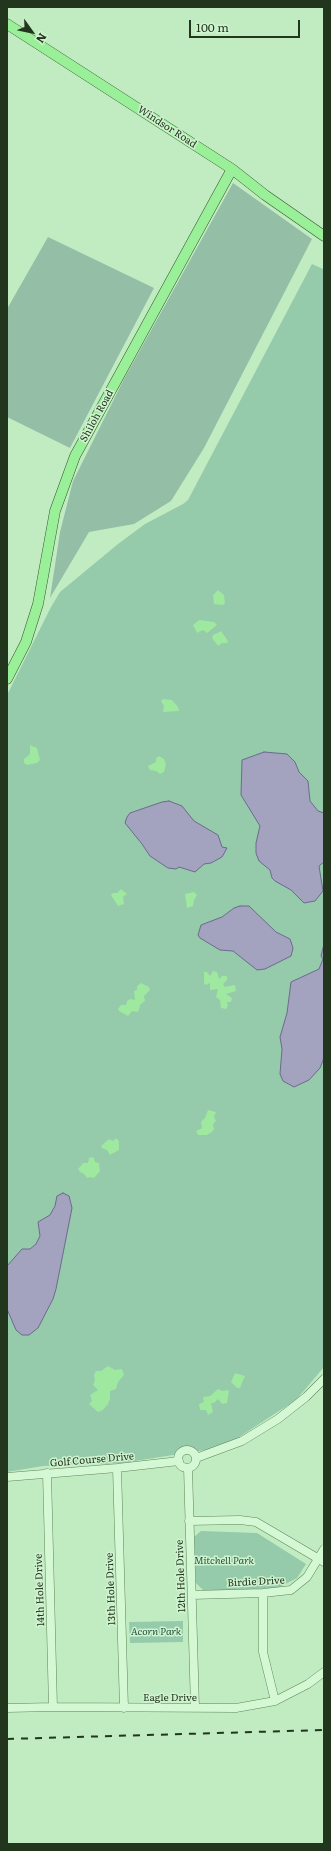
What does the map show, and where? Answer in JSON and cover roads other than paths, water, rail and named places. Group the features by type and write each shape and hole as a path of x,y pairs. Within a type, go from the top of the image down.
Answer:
{"main road":[{"name":"Windsor Road","path":"7,24 232,169 265,196 324,236"},
{"name":"Shiloh Road","path":"7,679 26,642 38,604 55,510 75,456 232,169"}],"street":[{"path":"196,1458 242,1441 278,1419 306,1397 324,1379"},
{"path":"187,1451 193,1452 196,1458 194,1465 188,1468 181,1466 179,1460 180,1455 187,1451"},
{"name":"Golf Course Drive","path":"7,1477 117,1468 179,1460"},
{"name":"13th Hole Drive","path":"117,1468 124,1708"},
{"name":"12th Hole Drive","path":"188,1468 195,1708"},
{"name":"14th Hole Drive","path":"47,1473 53,1707"},
{"path":"190,1521 240,1520 256,1522 321,1560"},
{"name":"Birdie Drive","path":"192,1594 263,1593 291,1590 307,1577 321,1560 324,1549"},
{"path":"263,1593 263,1652 275,1701"},
{"name":"Eagle Drive","path":"7,1708 236,1708 275,1701 308,1684 324,1672"}],"water":[{"path":"264,752 287,754 295,762 299,772 308,781 310,801 318,811 324,813 324,862 319,866 323,891 315,901 304,903 291,890 275,881 272,878 270,870 259,861 256,853 256,843 260,826 241,795 242,760"},
{"path":"169,801 182,806 194,821 218,835 222,847 227,848 222,857 211,863 204,864 195,872 179,867 176,869 168,868 150,856 125,823 127,817 130,813"},
{"path":"249,906 276,932 290,939 293,948 291,956 265,969 257,970 233,951 220,950 200,938 198,935 201,925 222,917 234,908"},
{"path":"324,944 324,1058 320,1068 309,1080 294,1087 283,1081 280,1074 282,1049 280,1037 287,1013 291,982 319,969 323,959 321,956"},
{"path":"63,1193 69,1196 72,1208 56,1289 53,1299 38,1328 29,1335 22,1335 16,1330 7,1309 7,1266 22,1249 30,1249 36,1244 40,1236 38,1222 50,1215 55,1206 57,1196"}],"railway":[{"path":"7,1739 324,1730"}],"park label":[{"name":"Mitchell Park","path":"224,1561"},
{"name":"Acorn Park","path":"156,1632"}]}
